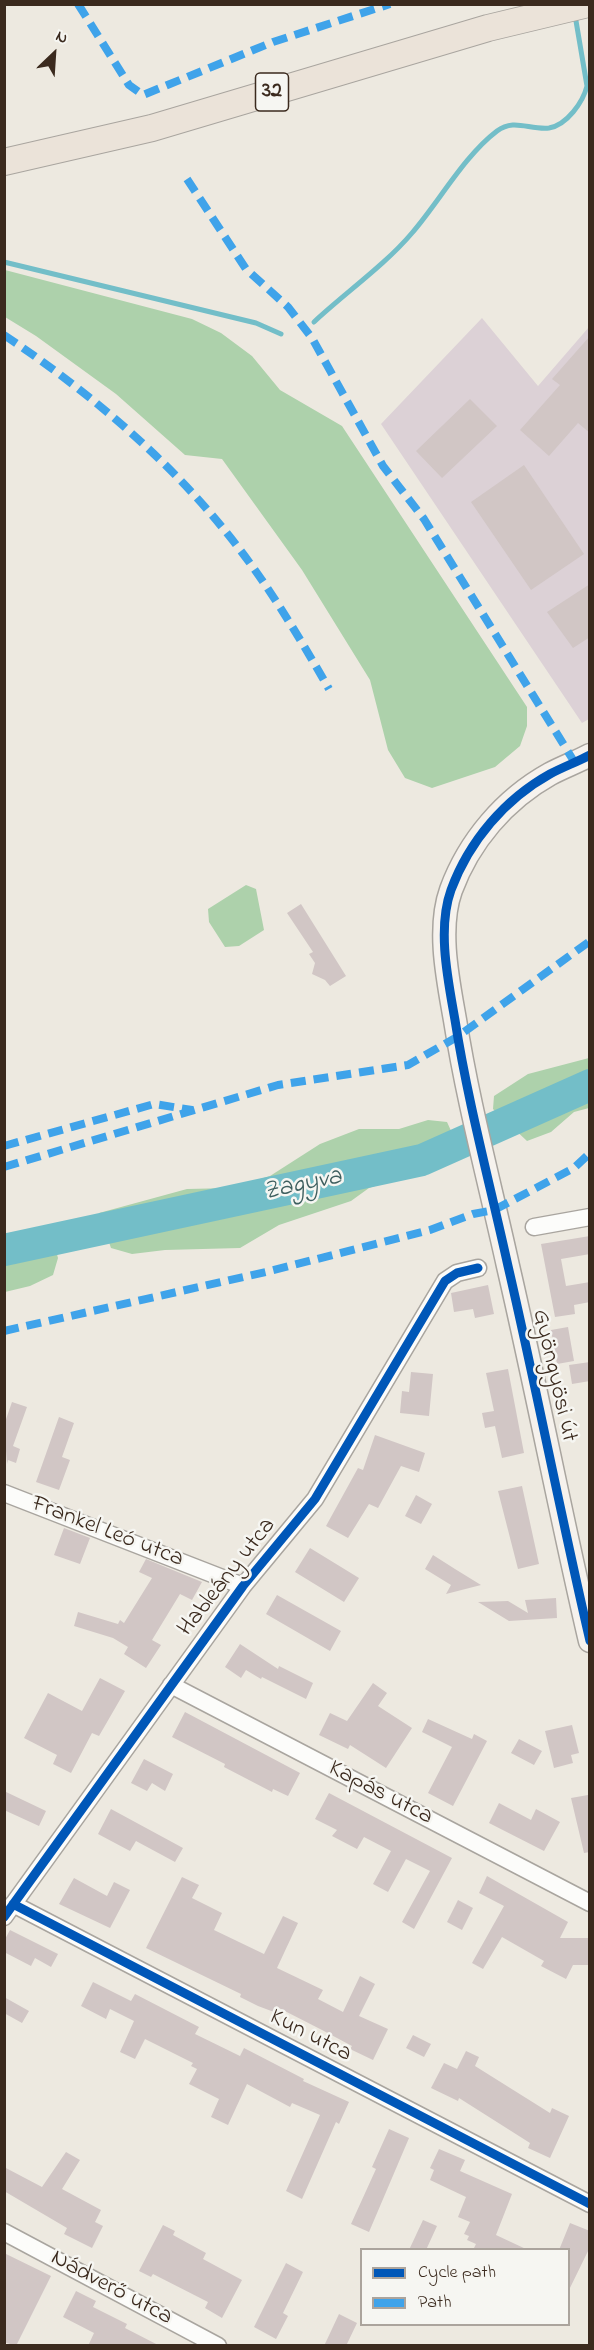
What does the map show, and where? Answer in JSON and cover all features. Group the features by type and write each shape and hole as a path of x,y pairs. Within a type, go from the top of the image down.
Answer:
{"main road":[{"name":"32","path":"4,162 152,128 538,16 588,4"}],"street":[{"name":"Gyöngyösi út","path":"590,755 550,774 524,791 499,812 480,836 451,891 446,921 446,948 464,1073 590,1641"},
{"path":"534,1227 590,1217"},
{"name":"Hableány utca","path":"9,1911 243,1586 315,1498 446,1281 457,1273 478,1268"},
{"name":"Frankel Leó utca","path":"4,1493 243,1586"},
{"name":"Kapás utca","path":"171,1685 590,1903"},
{"name":"Kun utca","path":"9,1911 590,2204"},
{"name":"Nádverő utca","path":"4,2232 218,2346"}],"shaded area":[{"path":"482,318 538,386 589,327 589,719 582,723 381,424"}],"green space":[{"path":"5,270 192,319 221,333 252,356 280,390 342,426 527,707 527,726 520,746 495,767 432,788 405,778 388,750 370,680 302,570 222,459 185,455 116,394 36,336 5,317"},
{"path":"246,885 256,889 264,930 239,946 225,947 209,922 208,909"},
{"path":"589,1058 589,1108 574,1112 551,1132 527,1141 493,1109 494,1096 528,1074"},
{"path":"428,1120 447,1122 452,1133 434,1166 369,1188 351,1201 279,1225 240,1248 165,1250 132,1254 111,1248 99,1213 187,1189 230,1188 270,1176 320,1144 359,1129 399,1129"},
{"path":"50,1229 58,1258 53,1275 30,1286 5,1292 5,1239"}],"building":[{"path":"590,336 590,433 578,423 549,456 520,430 560,385 552,379"},
{"path":"470,399 497,426 442,478 416,451"},
{"path":"524,465 584,554 531,590 471,502"},
{"path":"590,584 590,637 573,648 547,612"},
{"path":"301,904 346,976 330,986 325,980 312,974 315,963 309,954 313,952 287,913"},
{"path":"590,1236 590,1254 561,1259 566,1286 590,1282 590,1302 574,1305 575,1314 555,1317 541,1244"},
{"path":"488,1285 494,1314 475,1318 473,1309 454,1312 451,1293"},
{"path":"568,1327 574,1361 557,1364 551,1330"},
{"path":"590,1362 590,1381 572,1384 569,1365"},
{"path":"508,1369 524,1453 502,1458 495,1426 485,1428 482,1413 494,1411 486,1373"},
{"path":"411,1372 433,1374 429,1416 400,1413 402,1391 409,1392"},
{"path":"12,1402 27,1407 13,1446 20,1449 16,1463 8,1460 7,1464 4,1425"},
{"path":"59,1417 74,1423 62,1457 70,1460 59,1490 36,1482"},
{"path":"375,1435 425,1453 419,1472 401,1466 378,1508 369,1504 348,1538 326,1526 358,1468 363,1470"},
{"path":"522,1486 539,1564 518,1569 498,1491"},
{"path":"416,1495 432,1504 421,1524 405,1516"},
{"path":"64,1528 90,1538 80,1564 54,1555"},
{"path":"310,1548 359,1578 344,1602 295,1572"},
{"path":"433,1555 481,1585 446,1594 451,1585 425,1569"},
{"path":"146,1559 202,1582 192,1600 180,1594 152,1640 161,1645 146,1668 124,1654 128,1647 113,1638 74,1626 78,1612 118,1624 120,1620 124,1623 152,1578 139,1572"},
{"path":"277,1595 341,1631 330,1651 266,1614"},
{"path":"556,1598 557,1618 509,1621 478,1602 508,1601 528,1613 525,1600"},
{"path":"240,1644 278,1669 279,1666 313,1683 306,1699 246,1670 241,1678 225,1667"},
{"path":"100,1678 125,1691 99,1736 92,1733 71,1773 53,1764 57,1755 24,1738 48,1693 82,1711"},
{"path":"373,1683 387,1693 378,1706 412,1728 386,1768 350,1745 348,1749 319,1735 330,1713 347,1721"},
{"path":"185,1712 300,1773 288,1796 273,1789 272,1792 224,1767 225,1764 172,1737"},
{"path":"428,1719 472,1739 474,1734 487,1741 453,1806 428,1793 452,1747 422,1732"},
{"path":"572,1725 579,1753 571,1755 573,1763 554,1768 545,1731"},
{"path":"519,1739 542,1751 534,1765 511,1753"},
{"path":"144,1759 173,1774 165,1791 152,1783 147,1791 131,1783"},
{"path":"4,1791 46,1811 39,1826 4,1810"},
{"path":"329,1793 452,1858 414,1929 402,1922 430,1871 406,1859 388,1892 373,1884 391,1851 364,1837 357,1849 332,1836 337,1830 315,1819"},
{"path":"588,1795 590,1852 584,1853 571,1798"},
{"path":"499,1803 531,1820 536,1809 560,1822 544,1851 489,1823"},
{"path":"111,1809 183,1848 175,1862 136,1841 130,1851 98,1834"},
{"path":"487,1876 568,1922 560,1938 590,1938 590,1965 573,1965 566,1979 541,1966 544,1961 502,1937 483,1969 472,1963 504,1906 479,1893"},
{"path":"182,1877 199,1885 192,1898 222,1913 214,1930 264,1954 283,1916 298,1923 277,1968 323,1990 318,1999 343,2012 360,1976 375,1984 359,2016 388,2029 373,2060 350,2049 352,2046 277,2007 274,2012 258,2006 240,1997 241,1994 146,1948"},
{"path":"74,1878 107,1896 114,1882 130,1890 110,1928 59,1904"},
{"path":"458,1900 473,1908 462,1930 447,1922"},
{"path":"10,1930 58,1954 51,1967 35,1958 31,1966 4,1952 4,1941"},
{"path":"93,1982 131,2001 135,1994 199,2027 195,2034 240,2056 244,2048 304,2079 303,2081 349,2102 339,2124 336,2122 302,2199 286,2191 320,2115 292,2103 290,2107 247,2084 228,2125 211,2117 219,2099 189,2084 197,2069 191,2066 193,2063 145,2039 135,2059 120,2052 134,2021 110,2009 106,2019 81,2006"},
{"path":"4,1997 29,2011 22,2023 4,2013"},
{"path":"413,2035 431,2044 424,2057 406,2048"},
{"path":"466,2051 479,2057 475,2066 550,2113 552,2108 569,2116 550,2158 528,2148 530,2143 459,2098 458,2101 431,2088 444,2063 457,2069"},
{"path":"389,2129 409,2138 369,2232 351,2224 376,2169 372,2167"},
{"path":"439,2149 465,2160 460,2171 512,2194 496,2235 524,2248 474,2248 476,2244 467,2240 469,2236 464,2234 470,2222 458,2217 466,2197 430,2180 434,2170 430,2168"},
{"path":"66,2152 80,2160 62,2189 101,2210 95,2222 103,2226 92,2248 64,2234 67,2228 4,2191 4,2167 42,2187"},
{"path":"423,2220 437,2226 427,2248 410,2248"},
{"path":"570,2223 590,2231 590,2247 570,2288 570,2248 560,2248"},
{"path":"163,2225 175,2231 173,2235 206,2253 203,2259 242,2280 222,2318 205,2308 208,2302 153,2274 151,2277 139,2271"},
{"path":"4,2253 51,2276 16,2346 4,2342"},
{"path":"286,2263 303,2272 283,2313 288,2316 276,2339 254,2327"},
{"path":"76,2291 96,2301 93,2307 127,2324 125,2328 160,2346 88,2346 94,2333 63,2317"},
{"path":"339,2314 357,2323 346,2346 324,2346"}],"waterway":[{"path":"314,322 401,245 474,153 497,131 509,125 549,128 568,118 582,99 587,86 575,15"},
{"path":"4,262 256,323 281,334"},
{"name":"Zagyva","path":"4,1250 422,1160 590,1085"}],"marked path":[{"path":"78,4 129,85 143,95 273,42 390,4"},
{"path":"187,179 246,269 288,307 312,338 383,466 424,519 575,763"},
{"path":"4,335 94,401 150,451 202,504 241,551 268,589 329,689"},
{"path":"4,1167 278,1085 408,1065 457,1037 590,941"},
{"path":"4,1146 154,1104 192,1110"},
{"path":"4,1331 270,1271 430,1230 473,1214 494,1210 574,1168 590,1153"}],"cycle path":[{"path":"590,755 534,784 504,809 478,838 451,890 444,938 449,988 466,1082 590,1641"},
{"path":"4,1917 243,1586 315,1499 445,1281 457,1273 478,1268"},
{"path":"13,1904 590,2204"}]}
